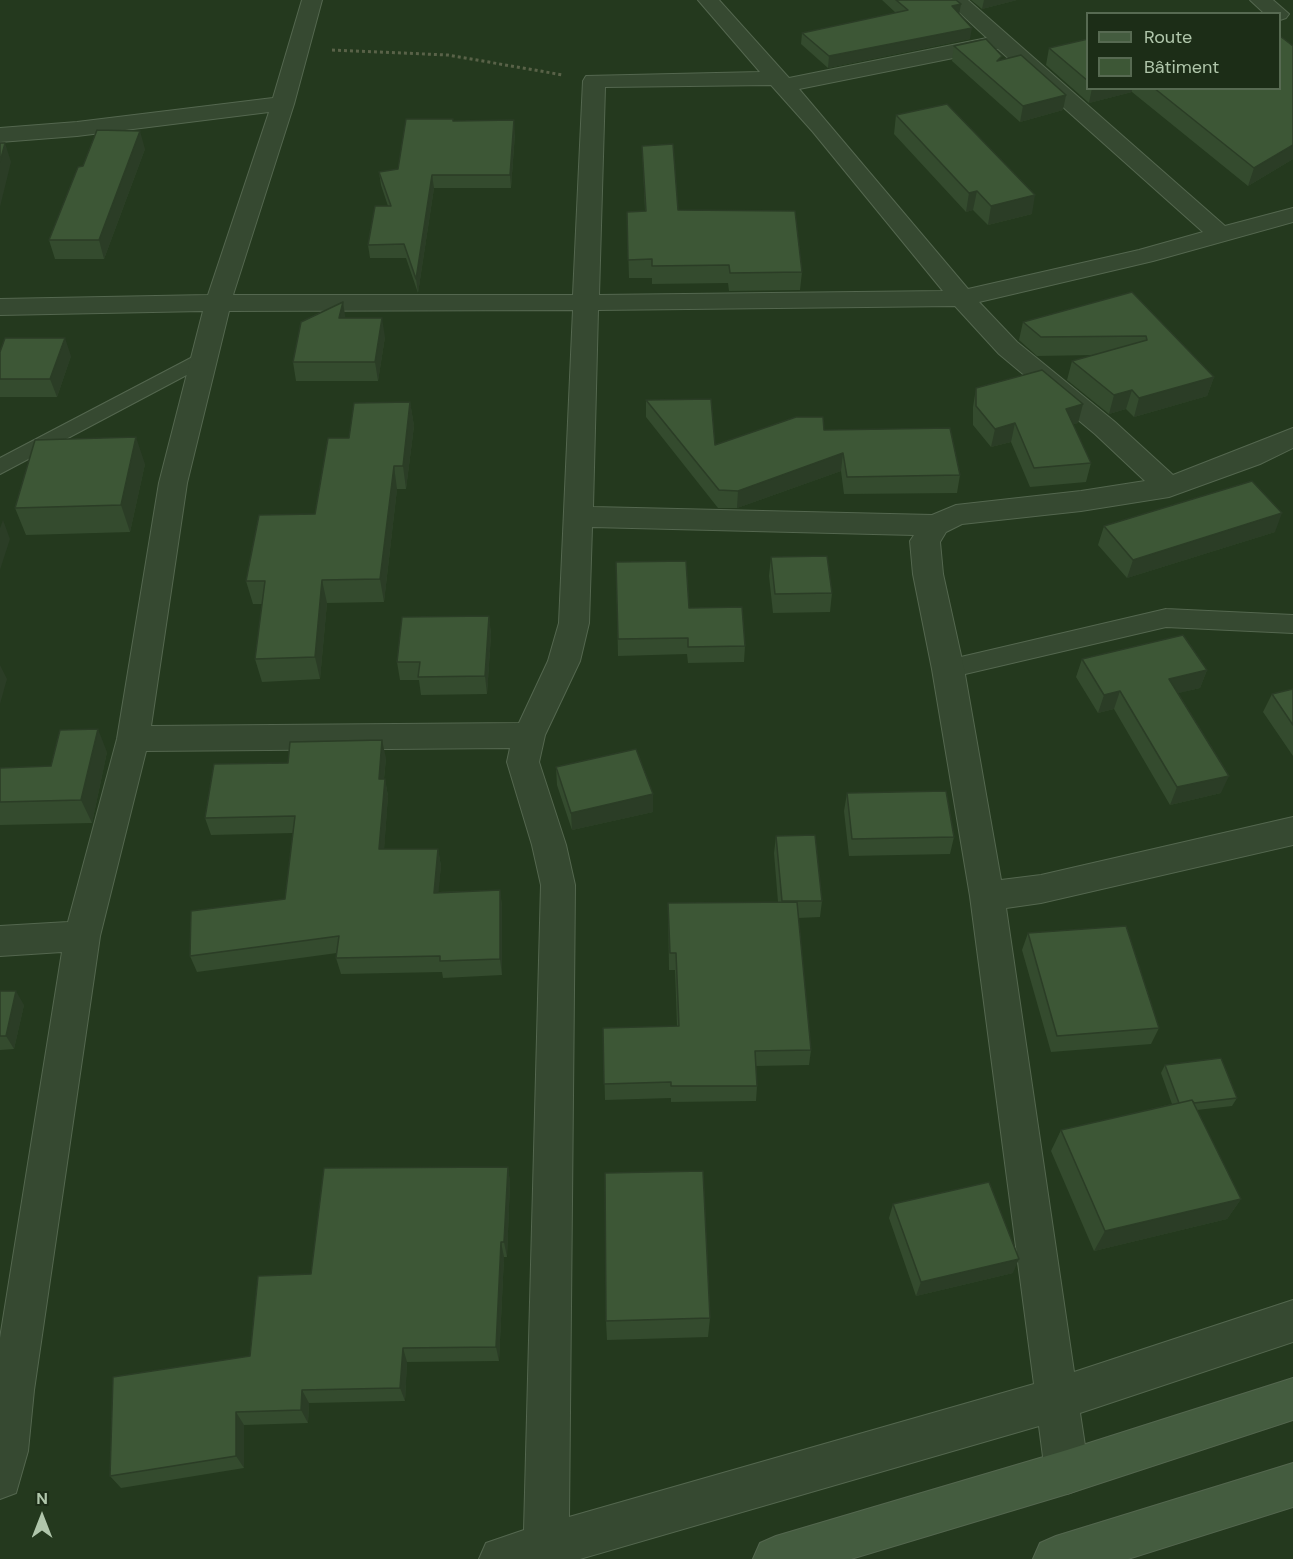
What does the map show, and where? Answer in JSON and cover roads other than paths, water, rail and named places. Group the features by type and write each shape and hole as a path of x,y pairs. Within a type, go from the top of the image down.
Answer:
{"main road":[{"path":"776,1559 1067,1472 1293,1399"},
{"path":"1056,1559 1293,1485"}],"street":[{"path":"0,1477 6,1451 6,1390 82,936 133,739 173,483 218,303 283,105 312,0"},
{"path":"708,0 821,127 962,298 1008,348 1064,393 1169,487"},
{"path":"956,0 1221,235"},
{"path":"1260,0 1276,12"},
{"path":"546,1546 558,885 549,844 523,762 530,735 564,661 574,622 594,81 780,82 1004,41"},
{"path":"0,135 77,129 283,105"},
{"path":"0,307 218,303 474,304 962,298 1144,256 1293,215"},
{"path":"1067,1472 987,896 948,669 928,574 925,540 936,525 956,515 1081,501 1169,487 1250,457 1293,437"},
{"path":"578,517 936,525"},
{"path":"133,739 530,735"},
{"path":"987,896 1041,889 1293,831"},
{"path":"0,941 82,936"},
{"path":"502,1559 1057,1399 1293,1322"}],"lane":[{"path":"0,466 206,357"},
{"path":"948,669 1166,618 1293,624"}]}
